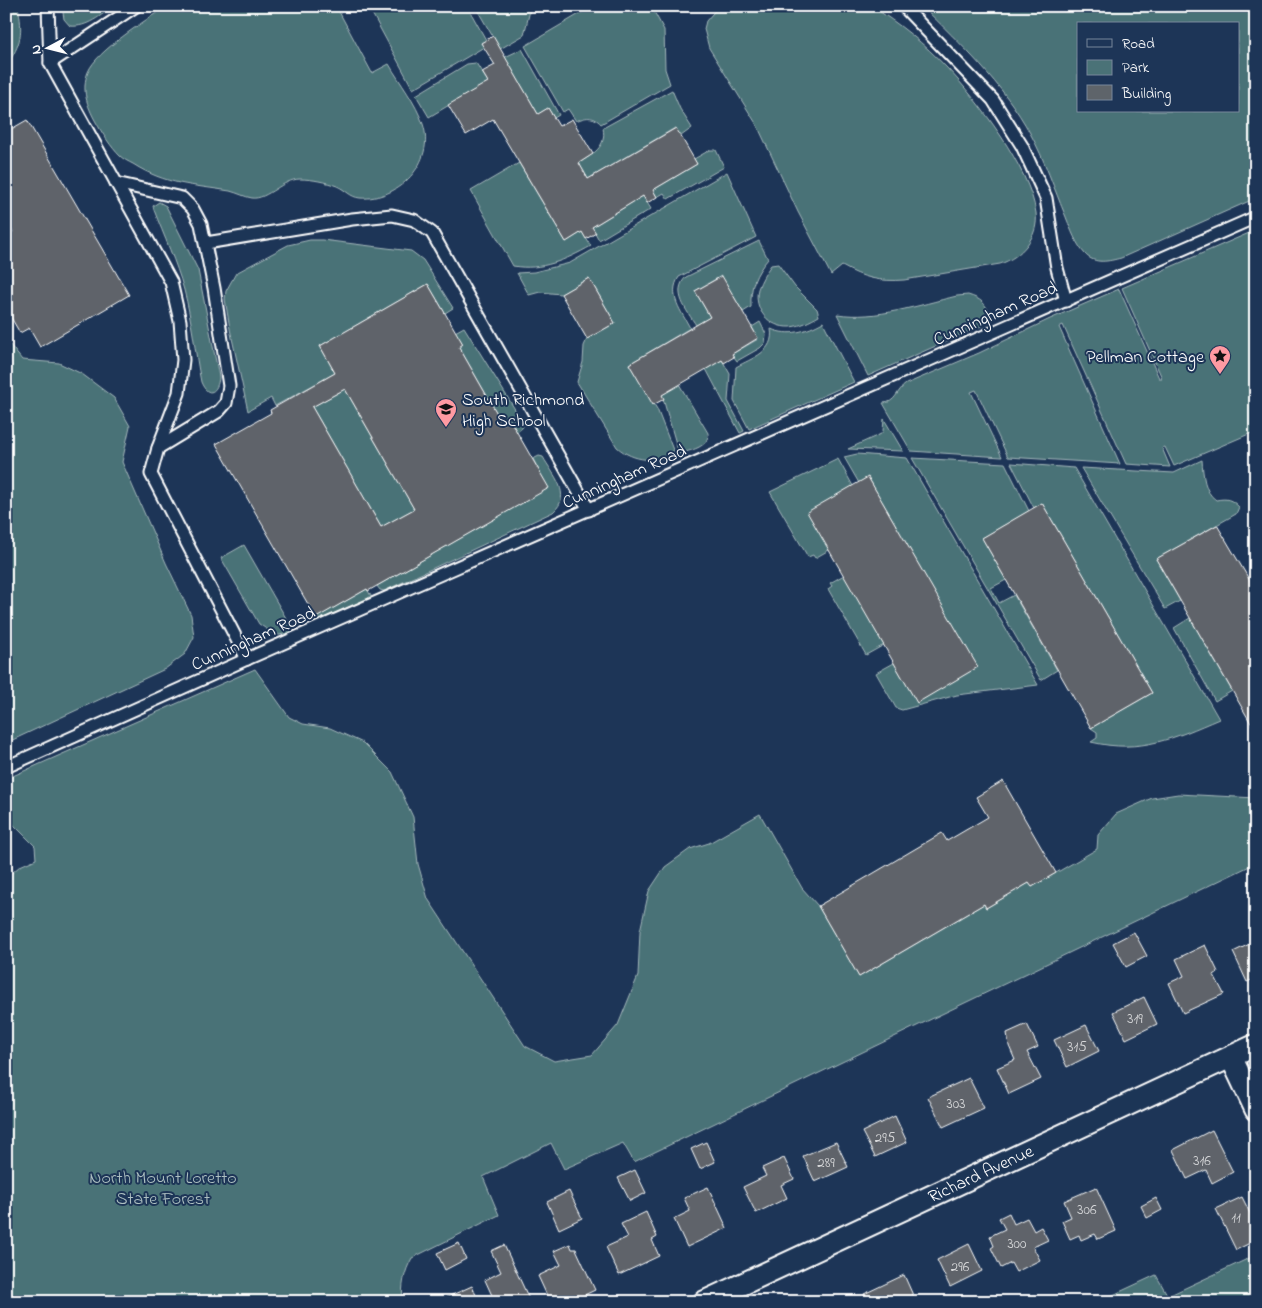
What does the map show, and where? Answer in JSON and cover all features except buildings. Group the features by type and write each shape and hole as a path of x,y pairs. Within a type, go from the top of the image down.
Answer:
{"street":[{"name":"Richard Avenue","path":"704,1302 1256,1045"},
{"path":"1231,1057 1256,1110"}],"lane":[{"path":"48,6 50,63 171,282 180,321 183,360 179,393 158,448 151,474 247,660"},
{"path":"50,63 136,6"},
{"path":"903,6 993,100 1022,146 1046,198 1057,268 1066,301"},
{"path":"116,183 182,198 193,208 201,224 206,243 229,386 226,403 219,411 158,448"},
{"path":"206,243 352,219 392,215 414,220 432,233 589,510"},
{"name":"Cunningham Road","path":"6,767 1256,217"}],"green space":[{"path":"6,6 18,6 21,31 15,51 6,66"},
{"path":"62,6 114,6 88,23 70,26 64,19"},
{"path":"166,6 336,6 372,73 389,64 416,108 423,124 426,138 424,152 419,165 400,186 388,193 374,197 360,198 333,185 314,180 300,179 287,182 258,198 252,198 230,191 168,180 145,171 124,159 110,144 93,116 86,97 86,78 93,63 111,45"},
{"path":"368,6 467,6 486,40 481,43 484,47 413,89"},
{"path":"475,6 531,6 524,35 500,49"},
{"path":"593,6 651,6 664,30 665,69 670,84 601,124 595,119 589,118 576,121 568,109 563,112 525,46"},
{"path":"719,6 871,6 901,27 939,59 973,98 1013,156 1032,195 1036,213 1035,230 1027,245 1008,261 1000,264 904,280 872,278 857,274 842,266 831,275 798,212 757,125 709,48 704,29 706,21"},
{"path":"922,6 1256,6 1256,198 1121,258 1102,261 1093,260 1085,254 1074,237 1030,133 1008,98 966,50"},
{"path":"522,49 559,115 554,118 548,108 538,114 505,57"},
{"path":"476,63 488,82 429,117 416,95 467,64"},
{"path":"672,90 680,109 692,128 681,136 675,128 588,179 579,163 594,153 601,145 604,135 603,128"},
{"path":"710,150 716,150 724,167 668,199 664,193 657,197 653,190 697,164 694,159"},
{"path":"519,163 566,242 582,232 591,246 572,256 543,266 513,266 471,191"},
{"path":"727,172 756,237 679,277 676,284 675,297 690,328 629,364 657,409 675,455 652,460 630,456 617,447 577,382 587,339 615,323 589,278 561,294 540,292 529,295 517,273 534,272 570,263"},
{"path":"643,196 651,209 599,240 592,227"},
{"path":"159,202 166,206 198,270 219,377 217,386 212,392 207,390 201,382 184,290 153,206"},
{"path":"1256,230 1256,431 1174,466 1165,447 1162,448 1170,467 1126,464 1063,325 1059,327 1120,464 1008,457 976,390 971,392 1002,457 911,451 883,403 891,401 906,384 1119,289 1159,378 1162,378 1122,288"},
{"path":"310,240 411,251 423,260 453,308 445,313 428,284 320,346 335,373 275,406 271,398 248,411 230,329 225,299 226,291 236,273 288,245"},
{"path":"759,241 768,259 754,281 751,293 751,307 743,312 721,276 695,291 710,317 696,325 685,308 680,295 682,283 686,277"},
{"path":"778,264 795,287 817,309 819,316 790,327 775,324 764,316 758,304 758,289 771,265"},
{"path":"968,295 982,302 990,316 981,326 868,376 837,314 867,315 882,313"},
{"path":"760,322 766,334 765,343 760,348 737,361 732,354 758,339 752,327"},
{"path":"823,322 854,382 749,429 734,401 736,367 766,349 771,337 771,329 791,333 811,328"},
{"path":"464,327 524,424 517,432 510,420 503,424 459,347 463,344 455,332"},
{"path":"6,340 22,360 59,363 82,374 114,398 130,426 122,462 191,615 194,637 185,654 165,669 6,743"},
{"path":"722,360 730,374 728,401 744,431 740,433 706,369"},
{"path":"679,384 708,433 702,445 679,454 662,395"},
{"path":"345,389 414,509 381,527 312,407"},
{"path":"884,419 903,451 848,449 881,434"},
{"path":"857,454 907,458 1038,685 957,695 902,710 896,708 876,673 894,663 917,702 977,667 868,477 859,483 844,457"},
{"path":"539,456 543,457 552,471 561,492 559,505 553,512 384,591 380,590 377,586 548,488 533,459"},
{"path":"912,458 1005,463 1029,511 982,538 1006,580 991,588 999,603 1014,595 1057,670 1041,680"},
{"path":"838,459 853,486 829,550 815,558 813,555 808,557 770,492"},
{"path":"1202,460 1205,482 1212,497 1216,500 1229,500 1239,507 1236,514 1156,559 1180,601 1165,609 1081,468 1174,473"},
{"path":"1011,463 1074,468 1219,719 1172,738 1142,745 1109,745 1091,742 1097,738 1097,732 1091,728 1152,693 1042,503 1034,508"},
{"path":"244,545 294,632 279,635 259,624 221,558"},
{"path":"844,575 884,645 866,655 828,589 832,586 830,583"},
{"path":"367,589 371,596 367,599 315,622 310,621"},
{"path":"1190,618 1232,691 1215,701 1174,628"},
{"name":"North Mount Loretto State Forest","path":"255,669 289,717 303,724 330,728 363,743 392,772 413,817 418,864 428,899 525,1046 554,1061 592,1055 618,1025 638,976 640,931 649,891 665,867 690,849 709,843 760,814 802,888 818,906 859,977 984,904 986,908 1029,883 1032,887 1097,849 1098,835 1116,814 1152,798 1178,794 1256,798 1256,863 634,1162 623,1143 564,1169 551,1143 483,1177 499,1215 412,1258 404,1280 403,1302 6,1302 6,878 20,866 36,859 35,846 6,814 6,779"},
{"path":"1256,1255 1256,1302 1098,1302 1156,1275 1168,1296"}],"place":[{"name":"Pellman Cottage","path":"1220,375"},
{"name":"South Richmond High School","path":"446,428"}]}
